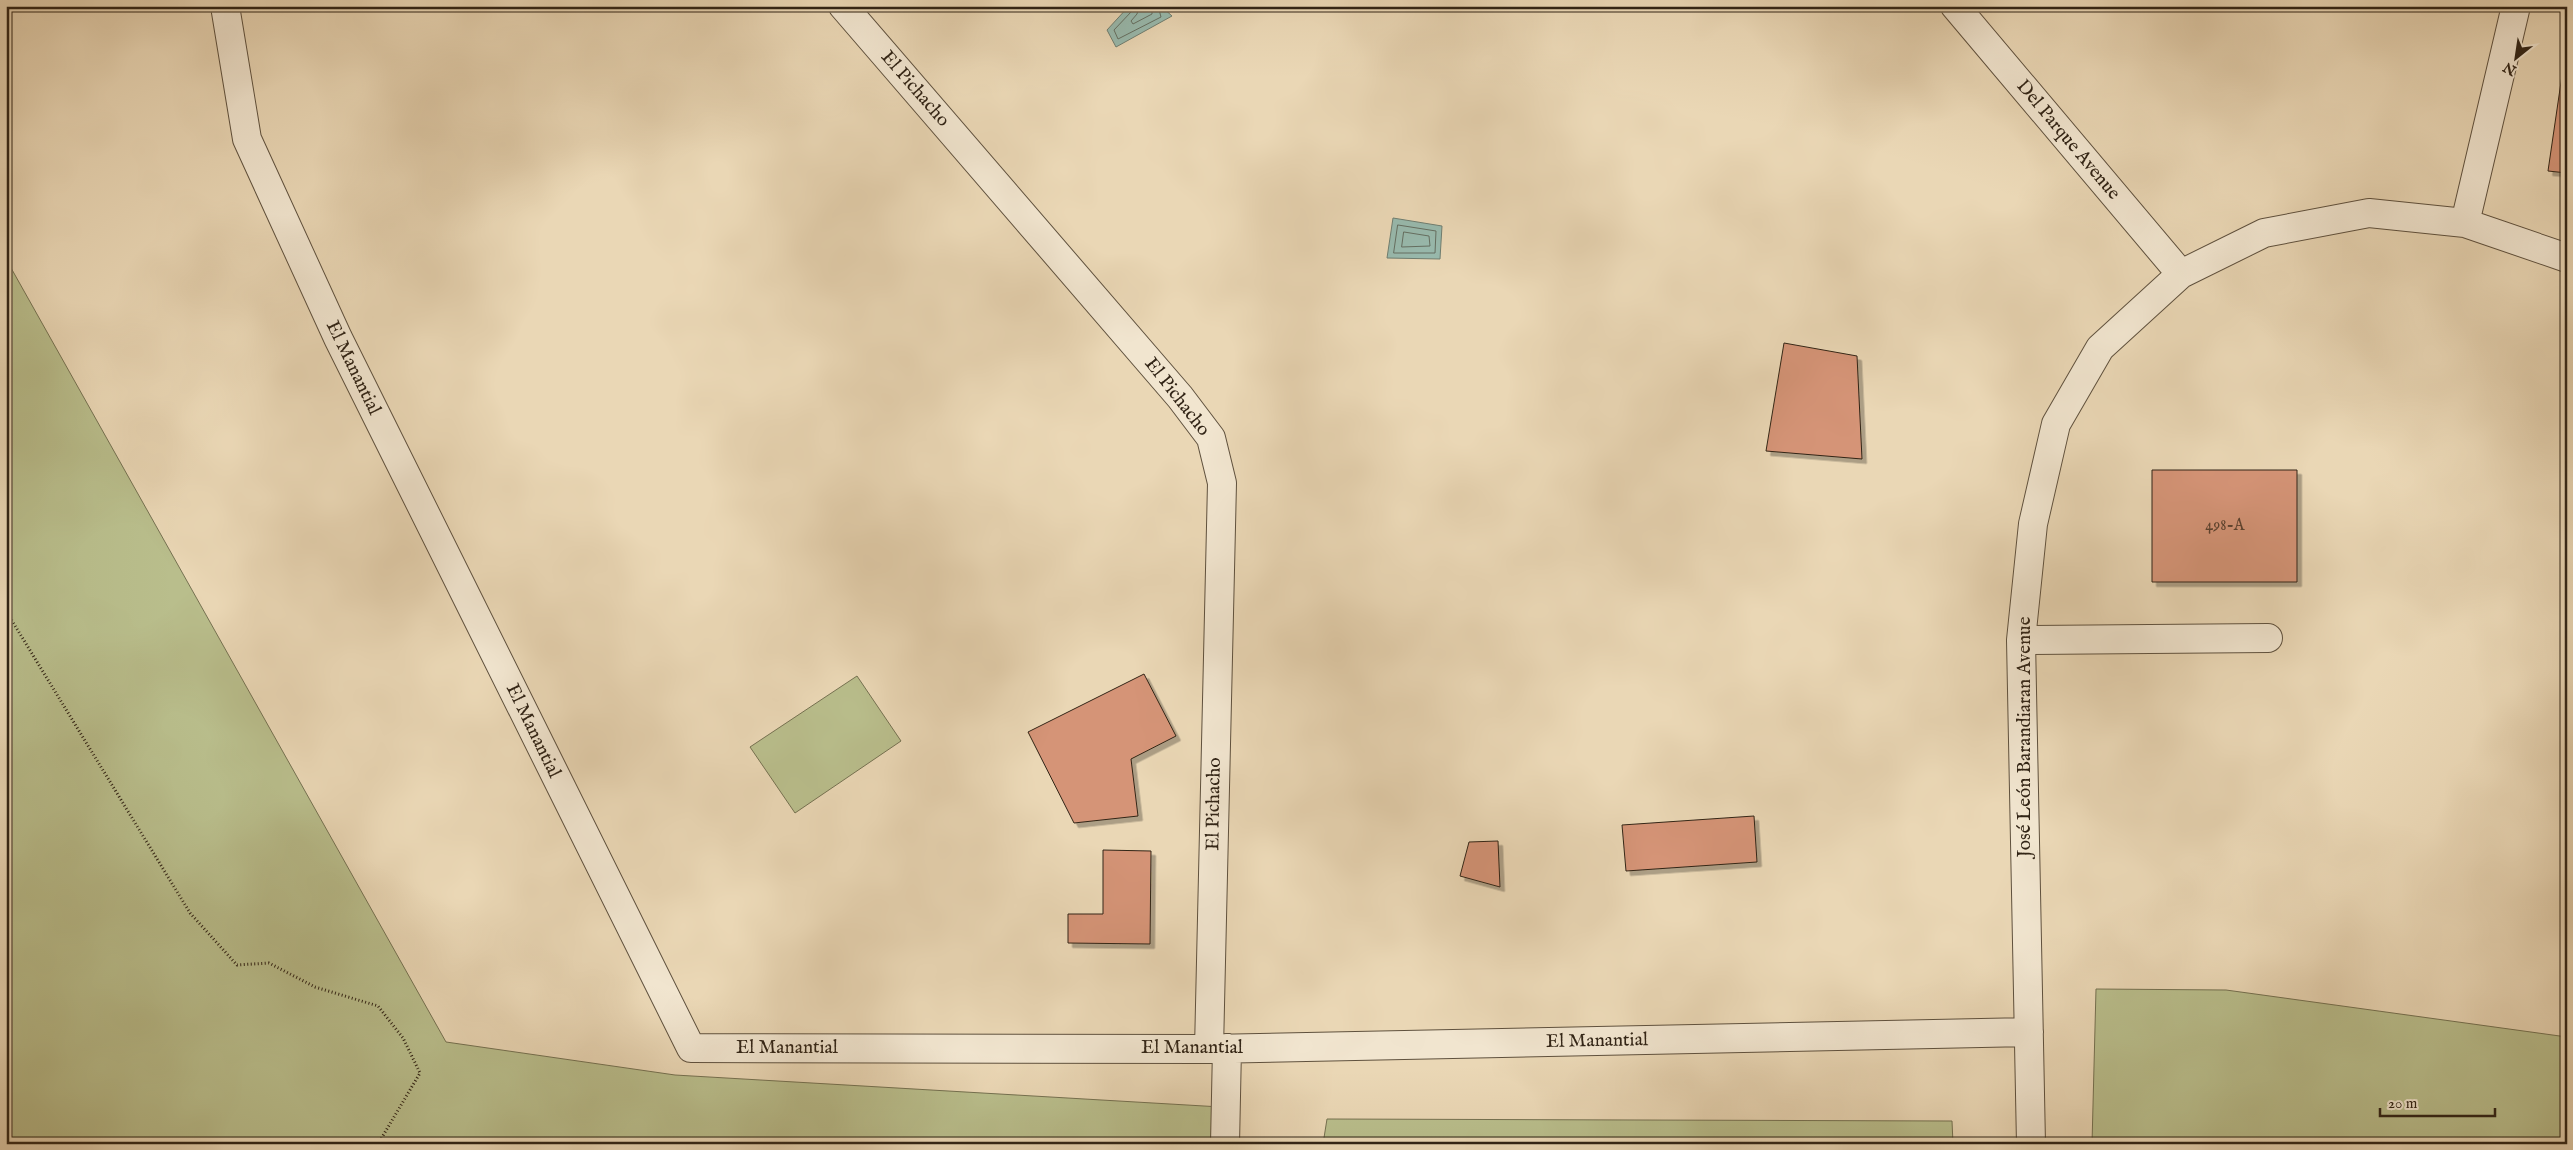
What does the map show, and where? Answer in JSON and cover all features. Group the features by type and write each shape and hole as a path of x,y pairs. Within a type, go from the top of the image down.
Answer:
{"street":[{"name":"El Manantial","path":"225,6 247,139 338,338 690,1048 1218,1048 2030,1032"},
{"name":"El Pichacho","path":"843,6 1180,397 1211,438 1222,483 1218,1048 1224,1144"},
{"name":"Del Parque Avenue","path":"1955,6 2181,274"},
{"path":"2465,223 2516,6"},
{"name":"José León Barandiaran Avenue","path":"2031,1144 2021,640 2032,524 2056,424 2100,348 2181,274 2264,233 2369,213 2465,223 2567,258"},
{"path":"2021,640 2268,638"}],"path":[{"path":"6,611 190,913 236,965 269,962 315,987 378,1006 404,1038 420,1073 378,1144"}],"green space":[{"path":"6,259 446,1042 675,1075 1221,1107 1217,1144 6,1144"},
{"path":"857,676 901,741 795,813 750,747"},
{"path":"2096,989 2226,990 2567,1037 2567,1144 2092,1144"},
{"path":"1327,1119 1952,1121 1953,1144 1323,1144"}],"water":[{"path":"1129,6 1161,6 1172,16 1116,47 1107,30"},
{"path":"1393,218 1442,226 1440,259 1387,258"}],"building":[{"path":"2567,41 2567,173 2548,171"},
{"path":"1784,343 1857,356 1862,459 1766,451"},
{"path":"2152,470 2297,470 2297,582 2152,582"},
{"path":"1144,674 1176,736 1131,759 1138,816 1074,823 1028,732"},
{"path":"1754,816 1757,862 1626,871 1622,825"},
{"path":"1498,841 1500,887 1460,876 1469,842"},
{"path":"1103,850 1151,851 1150,944 1068,943 1068,914 1103,914"}]}
